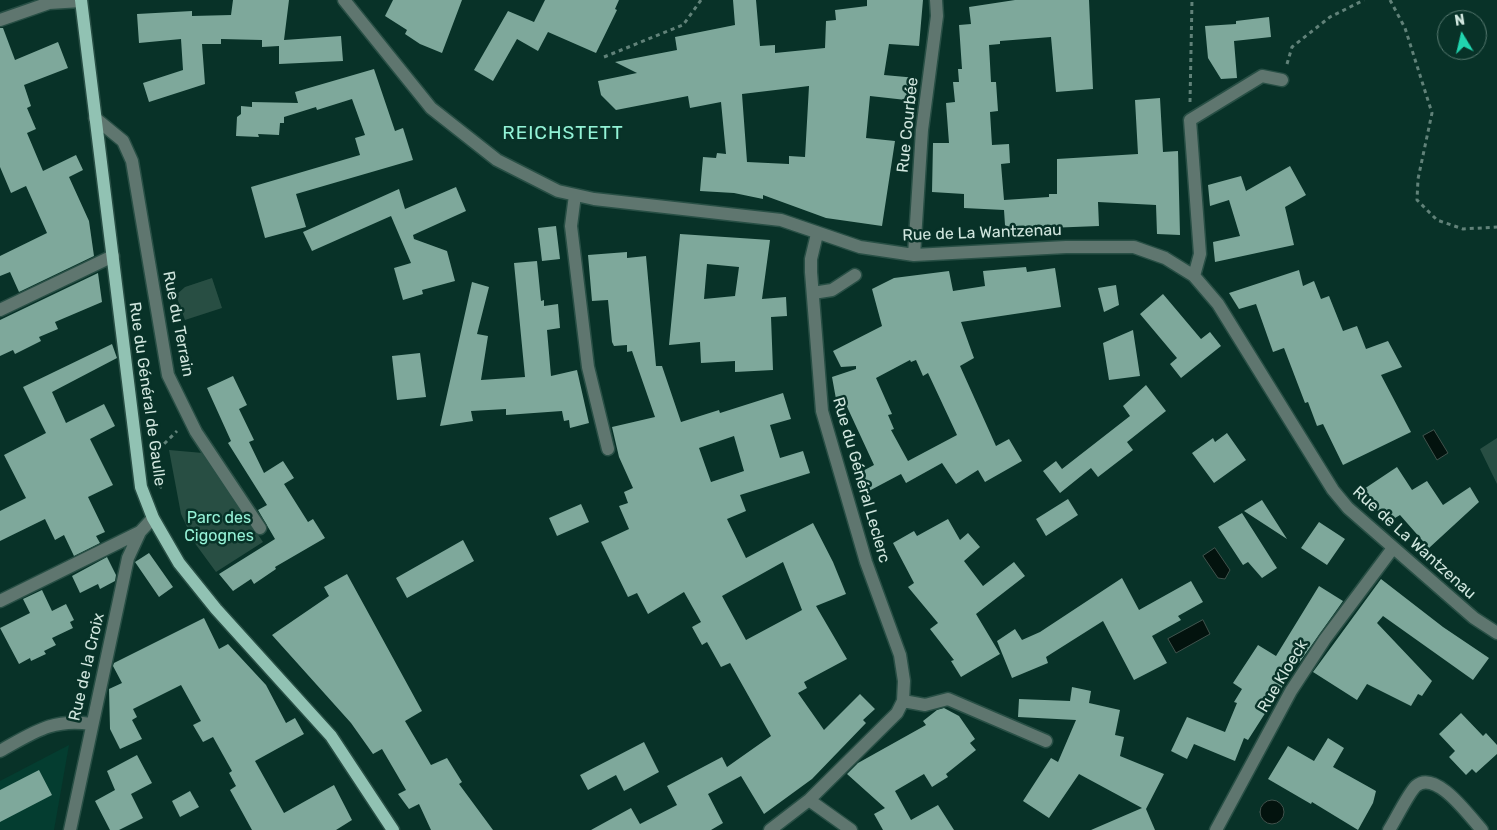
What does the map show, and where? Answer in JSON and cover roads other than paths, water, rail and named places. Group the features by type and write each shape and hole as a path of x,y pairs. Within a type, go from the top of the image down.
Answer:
{"main road":[{"name":"Rue du Général de Gaulle","path":"81,0 141,487 153,518 179,563 196,587 331,736 393,830"}],"street":[{"path":"0,20 49,3 81,0"},
{"name":"Rue de La Wantzenau","path":"344,0 431,108 497,160 558,190 594,199 781,220 860,248 914,255 1066,247 1134,247 1165,258 1194,276 1218,304 1333,490 1348,508 1474,618 1497,633"},
{"name":"Rue Courbée","path":"914,255 922,139 937,16 936,0"},
{"path":"1194,276 1200,254 1190,120 1262,76 1282,80"},
{"name":"Rue du Terrain","path":"95,118 123,141 132,161 168,375 196,432 260,528"},
{"path":"575,194 572,226 588,366 608,449"},
{"name":"Rue du Général Leclerc","path":"817,234 811,259 822,411 866,562 900,655 904,681 903,700"},
{"path":"0,310 113,256"},
{"path":"812,293 832,290 855,275"},
{"name":"Rue de la Croix","path":"70,830 91,724 128,558 140,532 153,518"},
{"path":"0,601 140,532"},
{"name":"Rue Kloeck","path":"1216,830 1291,691 1325,639 1393,548"},
{"path":"770,830 809,800 897,713 903,700 925,705 948,699 1046,741"},
{"path":"0,751 41,729 70,721 91,724"},
{"path":"1389,830 1415,786 1426,781 1440,785 1482,830"},
{"path":"809,800 851,830"}],"district":[{"name":"REICHSTETT","path":"563,134"}],"park label":[{"name":"Parc des Cigognes","path":"219,527"}]}
